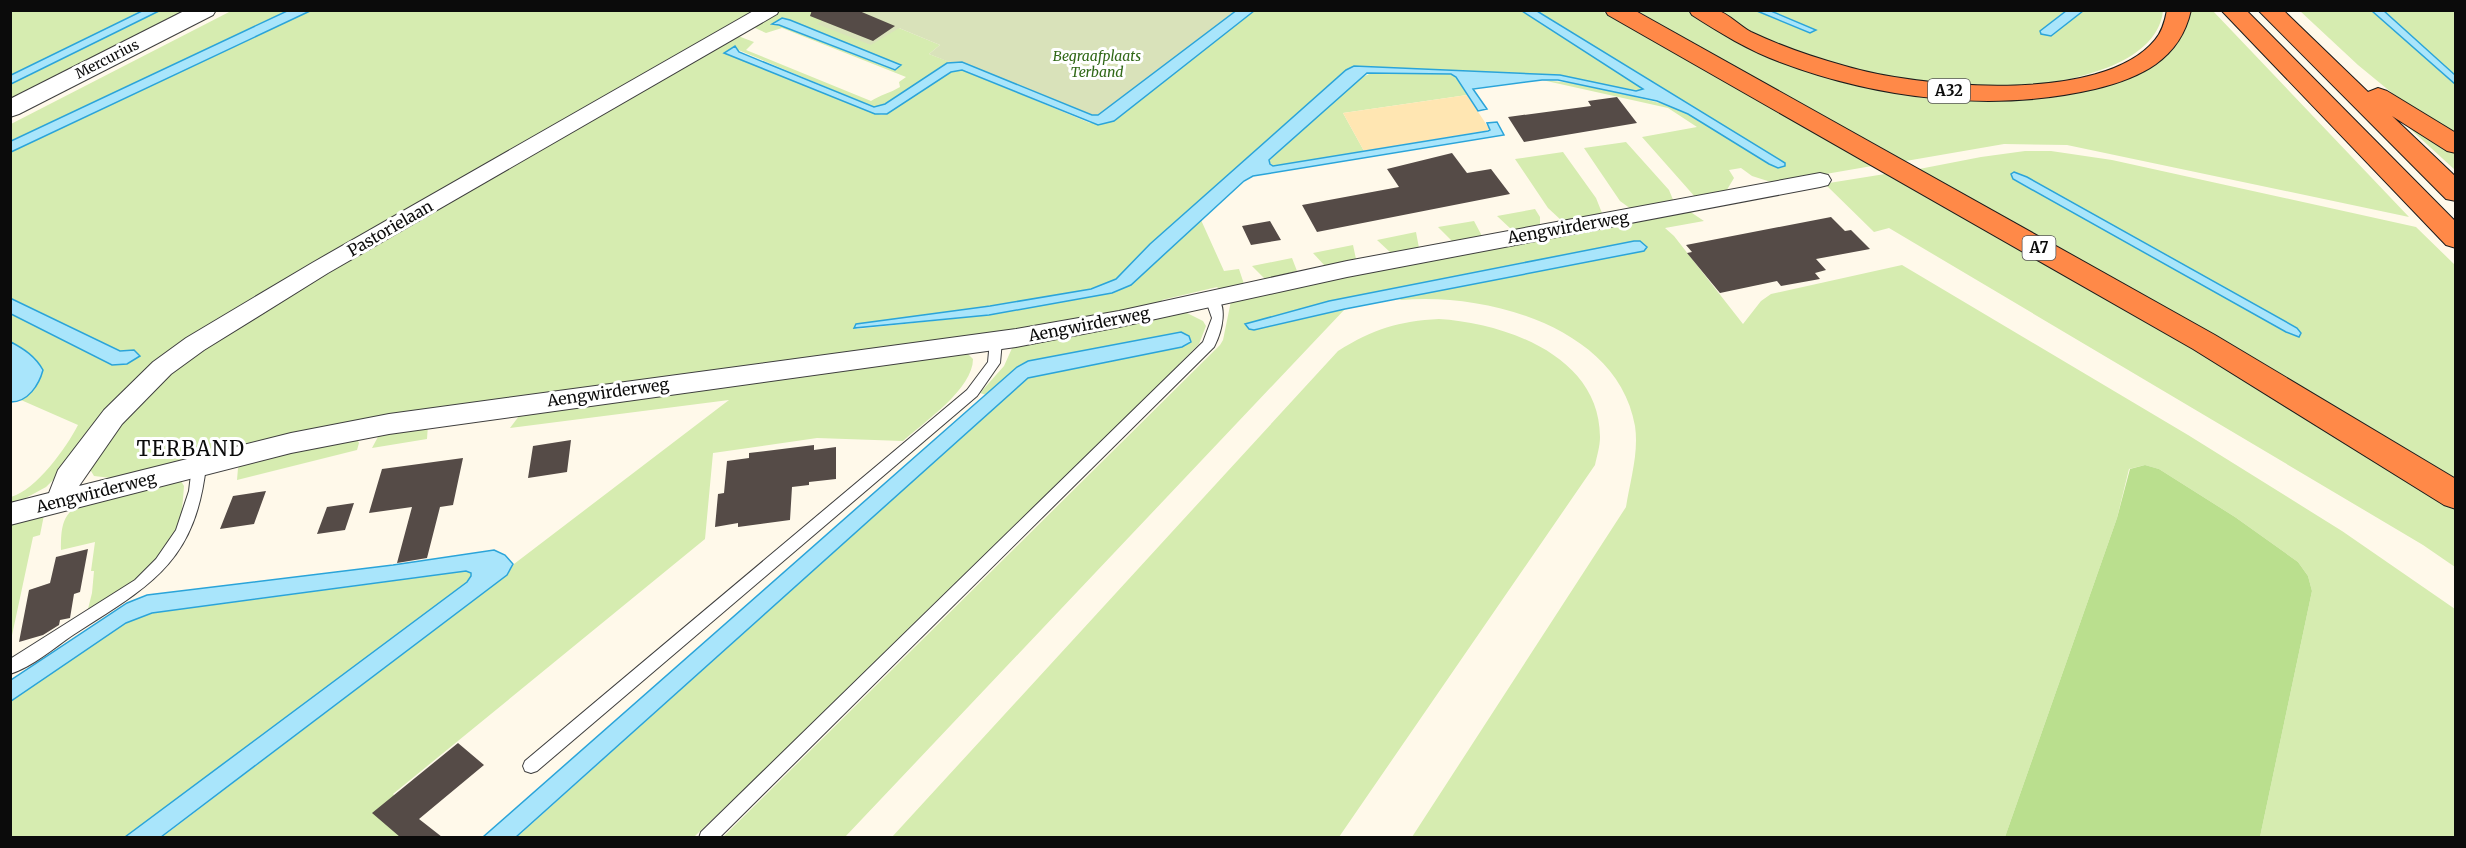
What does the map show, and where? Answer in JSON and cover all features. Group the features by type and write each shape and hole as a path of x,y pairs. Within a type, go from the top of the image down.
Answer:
{"highway":[{"name":"A7","path":"1616,10 2204,342 2456,496"},
{"name":"A32","path":"1700,10 1727,28 1759,44 1838,72 1921,88 1994,94 2068,88 2127,72 2151,58 2167,43 2177,23 2179,10"},
{"path":"2232,10 2456,239"},
{"path":"2269,10 2456,193"},
{"path":"2307,48 2416,122 2456,145"}],"street":[{"name":"Mercurius","path":"10,109 205,10"},
{"name":"Pastorielaan","path":"60,502 68,477 113,417 162,368 195,344 330,262 770,10"},
{"name":"Aengwirderweg","path":"10,514 340,433 460,412 1067,330 1450,249 1820,180"}],"lane":[{"path":"706,837 1209,344 1218,318 1211,298"},
{"path":"531,766 972,393 994,363 996,341"},
{"path":"10,669 140,584 161,563 183,532 196,491 199,466"}],"green space":[{"name":"Begraafplaats Terband","path":"840,10 1250,11 1101,122 929,54 940,45 899,28 871,45 817,24"},
{"path":"1254,10 1522,11 1643,89 1636,91 1560,75 1354,66 1346,70 1150,244 1116,279 1091,289 990,306 856,324 854,328 989,315 1131,285 1201,220 1224,271 1239,269 1244,284 1220,290 1217,287 1080,320 111,478 94,476 88,466 114,424 214,336 738,36 754,42 746,50 871,101 900,87 899,82 906,77 782,28 766,33 755,28 754,24 777,11 840,11 818,24 899,28 940,45 929,54 950,62 885,104 874,107 736,49 725,53 881,115 887,114 951,72 962,70 1090,123 1114,121","holes":["790,20 901,65 894,70 779,25"]},
{"path":"11,11 144,11 11,75"},
{"path":"159,11 195,11 11,104 11,84"},
{"path":"231,11 287,11 11,141 11,124"},
{"path":"310,11 763,11 201,334 46,487 11,506 11,497 21,493 50,467 78,425 21,400 41,377 31,355 11,342 11,314 112,365 134,350 120,351 11,298 10,152"},
{"path":"1537,11 1602,11 1872,166 1774,183 1752,176 1741,168 1729,170 1734,178 1725,193 1696,198 1642,137 1697,127 1668,108 1542,80 1582,84 1676,107 1785,163"},
{"path":"1630,11 1690,11 1736,39 1946,96 2137,75 2156,64 2172,50 2183,33 2187,11 2213,11 2409,217 2067,145 2004,144 1900,162"},
{"path":"1714,11 1757,11 1810,33 1791,19 1771,11 2066,11 2040,31 2051,36 2083,11 2163,11 2157,30 2144,46 2128,58 2109,67 2070,79 2028,85 1985,87 1896,78 1853,69 1766,39"},
{"path":"2300,11 2372,11 2455,84 2455,136 2403,102 2358,65"},
{"path":"2384,11 2455,11 2455,75"},
{"path":"1374,72 1450,74 1456,76 1467,95 1343,113 1364,151 1273,166 1269,161 1358,79"},
{"path":"2406,125 2455,151 2455,170"},
{"path":"1626,142 1669,190 1674,202 1631,209 1620,201 1584,148"},
{"path":"2025,151 2051,151 2112,160 2416,227 2455,265 2455,484 1914,170","holes":["2020,174 2297,328 2301,333"]},
{"path":"1563,152 1596,198 1602,213 1562,221 1548,208 1515,159"},
{"path":"1885,174 2194,347 2455,507 2455,567 2423,545 1889,228 1874,232 1826,185"},
{"path":"1535,209 1540,217 1540,225 1512,230 1497,216"},
{"path":"1689,211 1704,221 1665,228 1674,236 1743,324 1761,301 1771,294 1902,265 2188,435 2342,531 2455,609 2455,837 2260,837 2312,591 2308,576 2298,562 2235,517 2159,469 2145,465 2129,469 2117,518 2005,837 1412,837 1626,507 1635,457 1636,436 1624,392 1603,363 1576,341 1544,323 1508,310 1471,302 1435,299 1401,300 1398,298 1644,251 1634,241 1329,301 1254,330 1345,309 845,837 722,838 1220,345 1231,301 1341,277"},
{"path":"1474,221 1482,236 1452,241 1438,227"},
{"path":"1416,232 1419,248 1391,253 1377,240"},
{"path":"1353,245 1356,259 1325,266 1313,253"},
{"path":"1292,258 1297,271 1265,279 1252,266"},
{"path":"1183,311 1203,321 1206,326 1199,344 1010,535 694,837 516,838 1028,378 1182,347 1191,342 1181,332 1028,361 1017,367 986,395 980,393 1004,366 1013,346"},
{"path":"1439,319 1492,328 1519,337 1544,349 1566,365 1584,385 1596,409 1599,447 1595,465 1339,837 892,837 1338,351 1363,337 1399,324"},
{"path":"967,353 973,359 965,382 946,404 903,441 817,438 713,453 705,539 393,794 435,837 161,838 507,575 514,564 729,400 510,428 522,412"},
{"path":"428,425 427,439 372,448 380,433"},
{"path":"356,437 359,443 357,450 237,480 238,468 244,463"},
{"path":"2145,465 2159,469 2235,517 2298,562 2308,576 2312,591 2260,837 2005,837 2117,518 2130,469"},
{"path":"181,481 184,486 178,528 162,555 139,577 87,613 92,593 94,571 91,571 95,542 61,550 62,531 68,514 78,506"},
{"path":"44,515 40,535 33,537 11,640 11,523"},
{"path":"467,571 471,573 471,576 467,582 125,837 11,838 11,701 126,623 152,613"}],"sand":[{"path":"1467,95 1490,130 1364,151 1343,113"}],"water":[{"path":"144,10 159,11 11,84 11,75"},
{"path":"1237,10 1254,11 1114,121 1098,125 962,70 951,72 887,114 875,114 724,53 735,46 739,52 874,107 885,104 947,63 962,62 1092,115 1098,115"},
{"path":"287,11 310,11 11,152 11,141"},
{"path":"1522,11 1537,11 1785,163 1785,166 1778,168 1769,164 1688,114 1657,101 1558,80 1542,80 1473,89 1487,109 1478,111 1456,77 1451,74 1367,73 1269,160 1270,164 1273,166 1488,131 1490,130 1487,123 1497,122 1504,135 1253,176 1244,181 1131,285 1112,293 989,315 854,328 856,324 990,306 1091,289 1116,279 1150,244 1346,70 1354,66 1560,75 1636,91 1643,89"},
{"path":"1757,11 1771,11 1816,30 1810,33"},
{"path":"2066,11 2083,11 2051,36 2041,34 2040,31"},
{"path":"2372,11 2384,11 2455,75 2455,84"},
{"path":"782,18 901,65 895,70 772,24"},
{"path":"2014,172 2027,177 2297,328 2301,333 2299,337 2286,332 2013,179 2011,174"},
{"path":"1640,241 1647,247 1644,251 1345,309 1254,330 1249,329 1245,324 1329,301"},
{"path":"10,298 120,351 134,350 140,356 127,364 112,365 11,314"},
{"path":"1181,332 1189,336 1191,342 1182,347 1028,378 516,837 483,837 1017,367 1028,361"},
{"path":"11,342 29,353 43,370 39,381 28,396 11,402"},
{"path":"494,550 505,555 513,564 507,575 161,837 125,837 467,582 471,573 466,571 152,613 126,623 11,701 11,680 127,603 147,595 393,565"}],"building":[{"path":"812,10 857,10 895,26 873,41 810,16"},
{"path":"1617,97 1637,123 1524,142 1508,117 1591,106 1588,101"},
{"path":"1452,153 1467,173 1491,169 1510,194 1317,232 1302,205 1399,187 1387,169"},
{"path":"1831,217 1845,231 1851,230 1870,249 1816,259 1826,270 1815,273 1820,279 1781,286 1777,281 1720,293 1687,253 1692,252 1686,245"},
{"path":"1270,221 1281,240 1251,245 1242,226"},
{"path":"571,440 567,472 528,478 533,446"},
{"path":"814,445 814,450 836,447 836,479 809,482 809,485 792,487 790,520 738,527 738,523 715,527 718,494 724,493 727,461 749,458 749,453"},
{"path":"463,458 453,505 440,507 427,558 397,563 412,507 369,513 382,469"},
{"path":"266,491 254,524 220,529 233,496"},
{"path":"354,503 345,530 317,534 327,507"},
{"path":"88,549 80,592 74,594 70,618 60,620 59,625 43,635 19,642 29,590 50,583 56,557"},
{"path":"458,743 484,765 419,819 442,837 400,837 372,813"}],"district":[{"name":"TERBAND","path":"191,449"}]}
